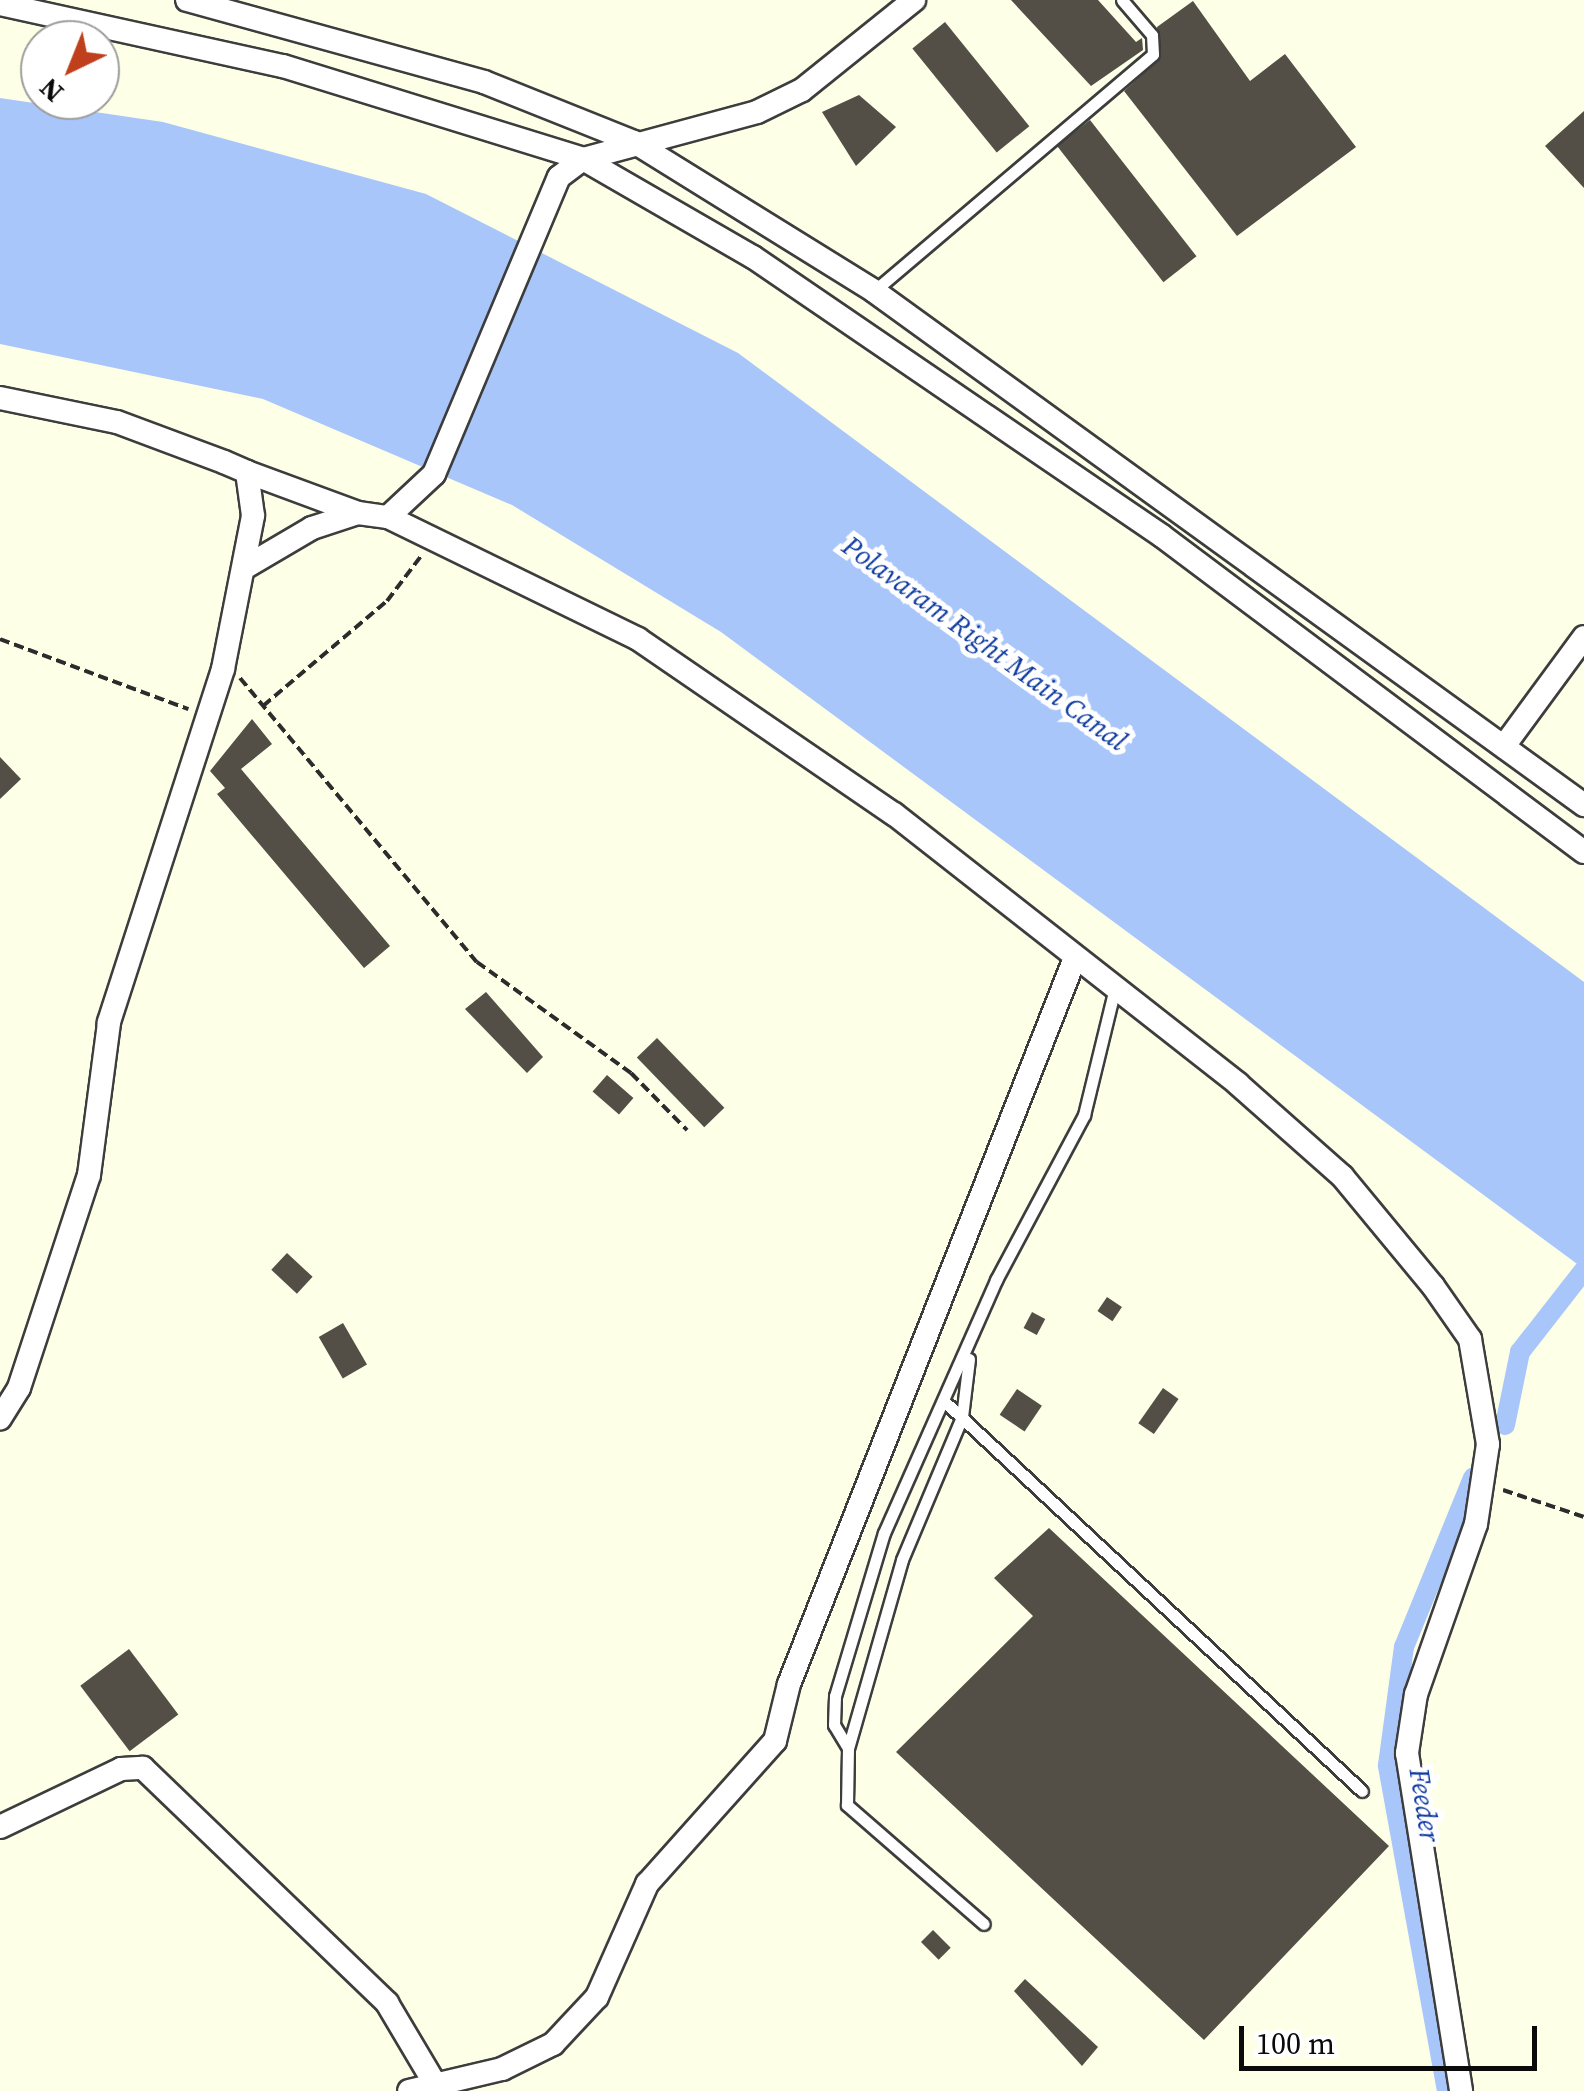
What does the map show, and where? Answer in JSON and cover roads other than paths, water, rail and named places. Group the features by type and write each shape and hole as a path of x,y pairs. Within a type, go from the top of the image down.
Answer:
{"street":[{"path":"187,0 484,82 634,142 874,291 1584,805"},
{"path":"388,517 434,474 545,202 583,159 634,142 757,112 802,90 914,0"},
{"path":"0,4 283,66 583,159 753,257 1146,525 1584,852"},
{"path":"0,398 117,422 358,513 388,517 638,639 773,726 1115,988 1342,1176 1433,1286 1470,1339 1488,1444 1485,1483 1416,1694 1407,1753 1461,2091"},
{"path":"0,1418 19,1388 88,1176 109,1024 203,714 223,669 253,516 247,472"},
{"path":"244,568 358,513"},
{"path":"1504,746 1584,636"},
{"path":"408,2091 502,2069 553,2044 596,1998 646,1884 776,1741 789,1684 1075,958"},
{"path":"0,1827 121,1769 142,1768 199,1832 300,1911 374,1990 434,2082"}],"lane":[{"path":"874,291 1153,54 1152,35 1122,0"},
{"path":"848,1748 834,1725 836,1696 884,1532 970,1350 996,1280 1084,1115 1115,988"},
{"path":"970,1350 962,1417 902,1560 848,1748 847,1805 984,1924"},
{"path":"945,1402 1362,1791"}],"water":[{"name":"Polavaram Right Main Canal","path":"0,98 20,101 20,120 120,120 120,116 163,122 426,194 738,353 1584,982 1584,1269 721,632 512,505 263,399 0,344"}],"waterway":[{"name":"Feeder","path":"1505,1425 1520,1352 1584,1270"},
{"name":"Feeder","path":"1447,2091 1388,1765 1404,1647 1473,1478"}]}
